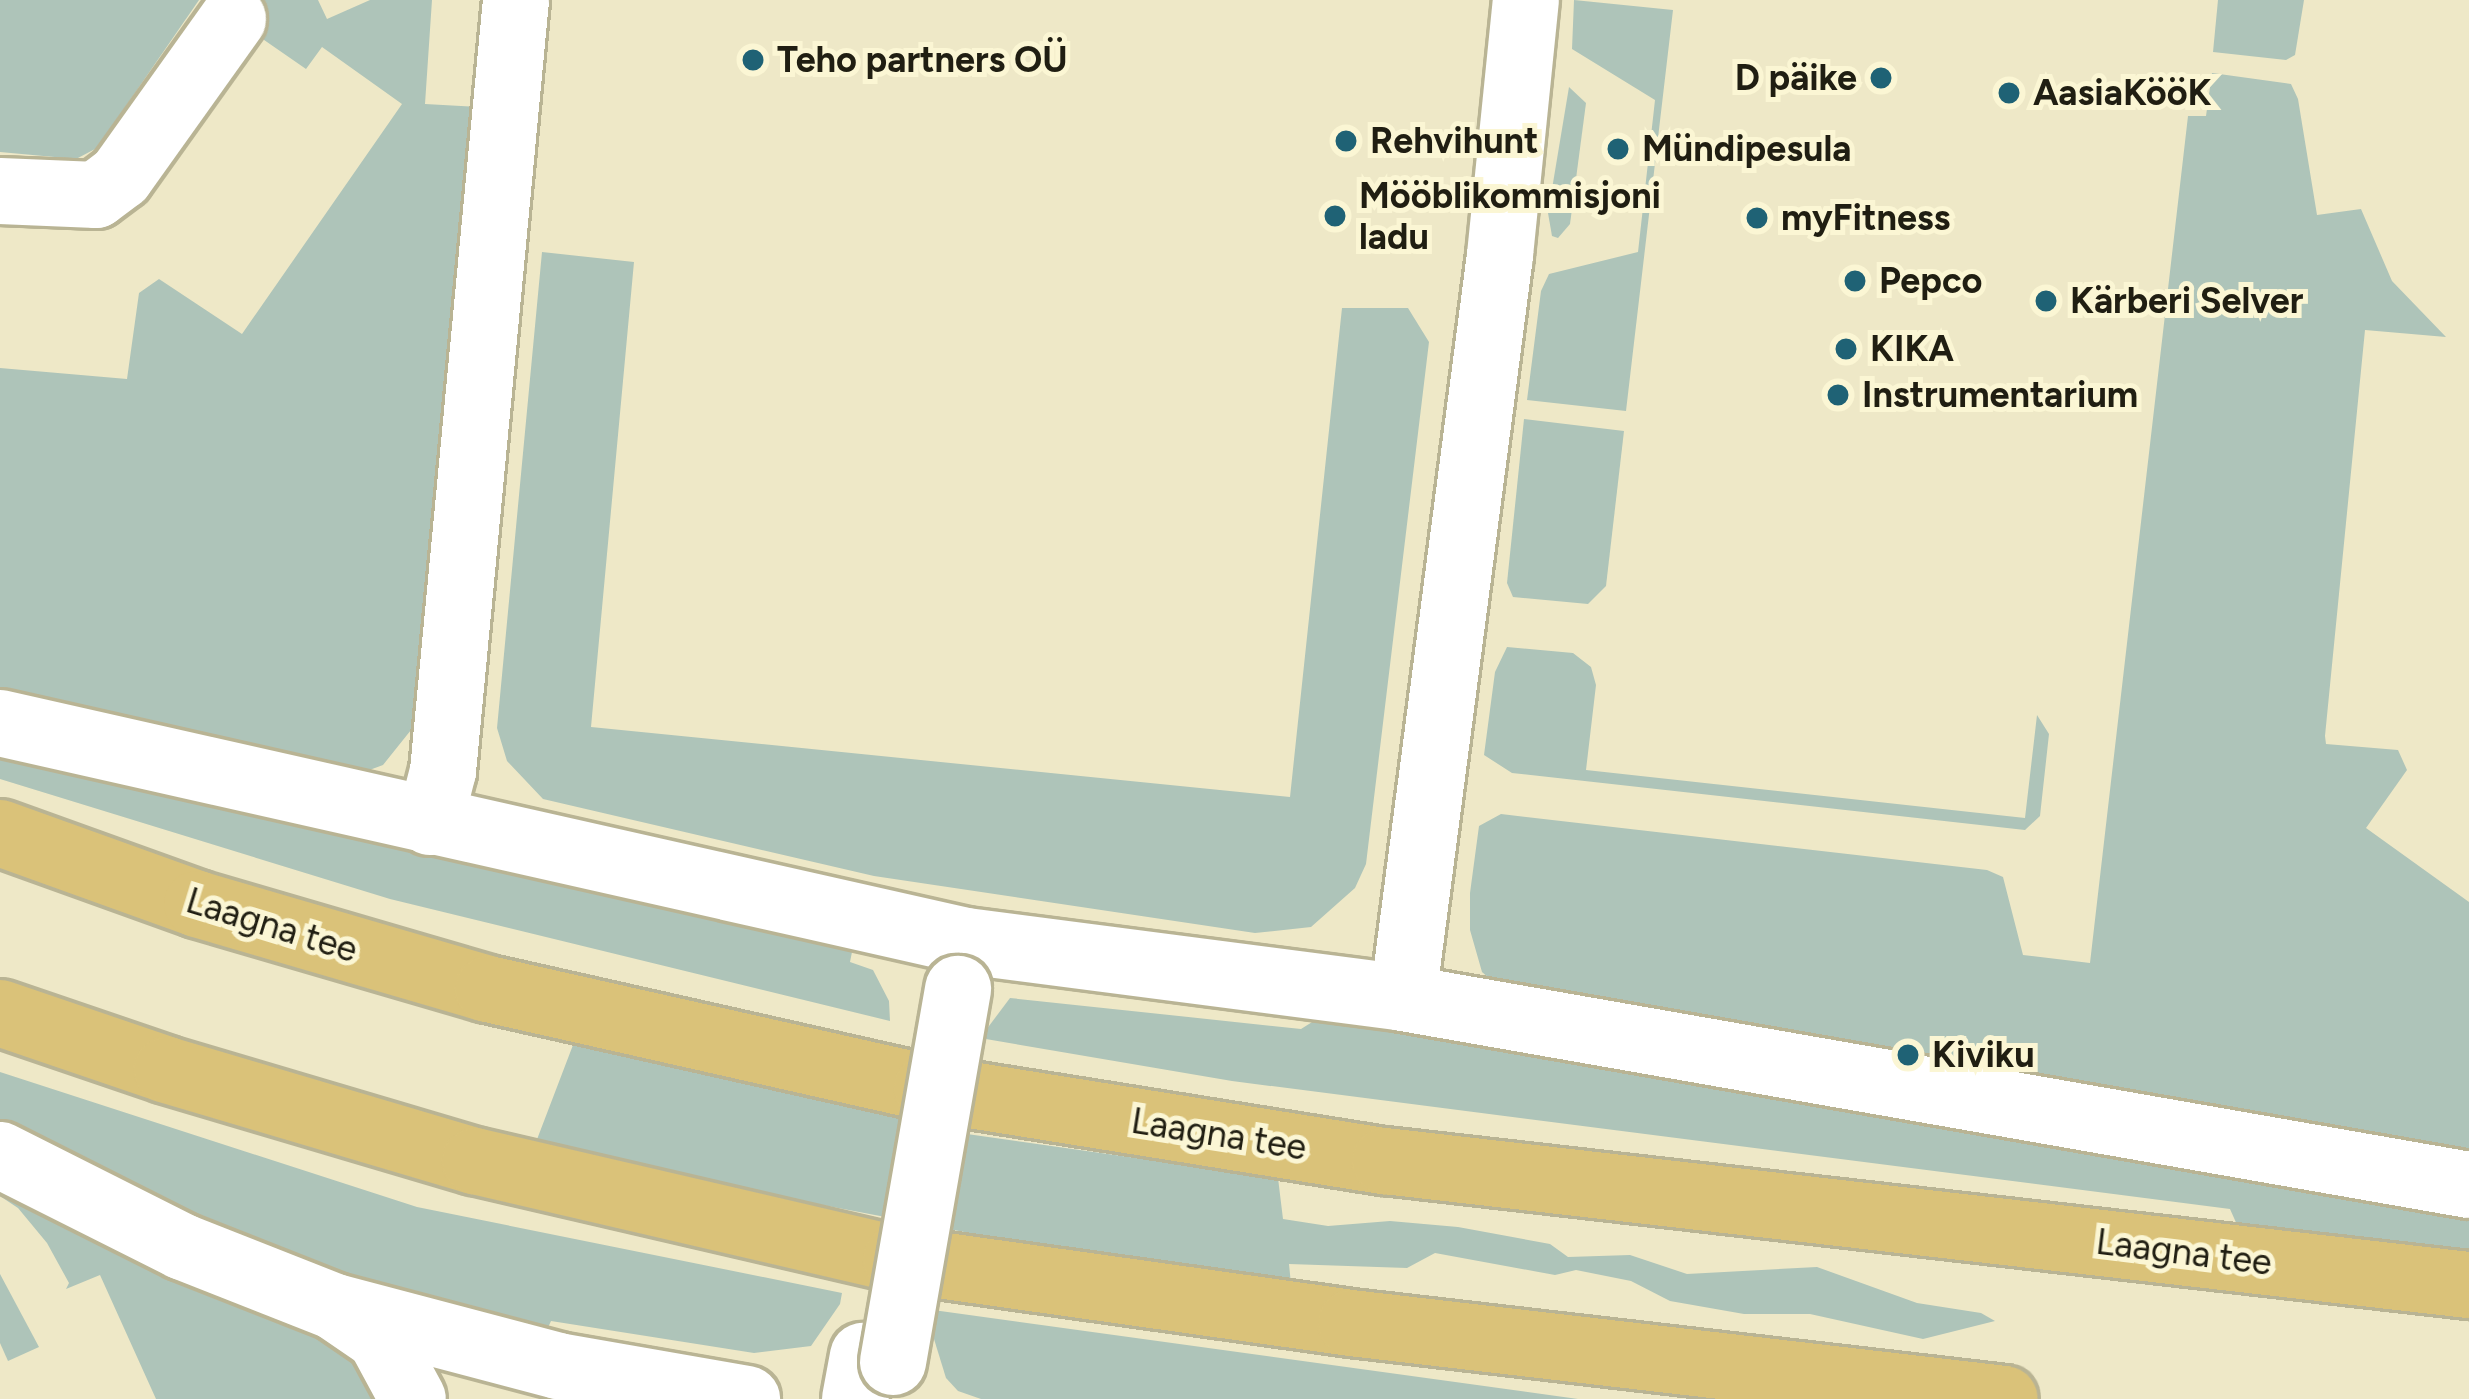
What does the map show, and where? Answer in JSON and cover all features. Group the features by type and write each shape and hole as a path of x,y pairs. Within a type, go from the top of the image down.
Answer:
{"main road":[{"name":"Laagna tee","path":"0,833 197,904 488,989 927,1088 1384,1161 2469,1285"},
{"path":"0,1012 166,1070 475,1161 896,1259 1352,1323 2005,1399"}],"street":[{"path":"430,822 443,771 516,0"},
{"path":"1403,998 1500,255 1526,0"},
{"path":"0,191 95,195 121,176 233,20"},
{"path":"0,724 430,822 947,962 1403,998 2469,1185"},
{"path":"874,1379 947,962"},
{"path":"0,1155 183,1247 494,1377 747,1399"},
{"path":"335,1307 380,1338 413,1399"}],"green space":[{"path":"0,0 199,0 97,148 76,159 0,152"},
{"path":"206,0 318,0 327,19 370,0 432,0 425,104 479,107 415,725 383,765 356,775 0,693 0,368 127,379 139,293 159,279 242,334 402,104 322,47 306,69"},
{"path":"1574,0 1673,10 1626,411 1527,400 1541,291 1549,274 1638,252 1655,100 1572,49"},
{"path":"2218,0 2304,0 2295,55 2286,60 2213,52"},
{"path":"2212,73 2291,84 2298,99 2317,215 2361,209 2392,281 2446,337 2365,330 2325,736 2326,744 2398,750 2407,770 2366,828 2469,902 2469,1166 1506,990 1490,979 1482,972 1470,930 1470,893 1479,826 1501,814 1987,870 2003,877 2023,955 2090,963 2188,116 2206,116"},
{"path":"1569,87 1586,103 1570,224 1558,238 1552,236 1548,213"},
{"path":"542,252 634,262 591,727 1290,797 1342,308 1408,308 1429,342 1366,864 1355,888 1311,927 1255,933 874,876 543,799 507,761 497,728"},
{"path":"1524,419 1624,431 1606,586 1588,604 1513,597 1507,583"},
{"path":"1507,647 1573,653 1591,667 1596,685 1586,770 2025,818 2037,715 2049,734 2040,816 2025,830 1512,773 1484,755 1495,672"},
{"path":"0,754 852,952 850,962 873,970 889,1001 890,1021 390,899 0,779"},
{"path":"1010,998 1301,1029 1317,1019 1517,1045 2469,1213 2469,1254 2238,1227 2230,1209 1232,1081 980,1038"},
{"path":"573,1045 967,1134 1278,1178 1283,1219 1328,1226 1390,1221 1458,1227 1550,1244 1568,1257 1630,1255 1687,1274 1817,1267 1917,1303 1981,1313 1995,1321 1923,1339 1810,1314 1744,1314 1670,1301 1631,1281 1576,1270 1555,1275 1435,1253 1407,1268 1289,1264 1291,1284 1090,1256 717,1185 536,1142"},
{"path":"0,1072 417,1207 842,1293 840,1304 811,1346 754,1353 551,1321 546,1332 376,1291 130,1192 0,1121"},
{"path":"0,1187 351,1349 392,1399 156,1399 100,1275 66,1289 69,1283 47,1243 18,1208 0,1196"},
{"path":"0,1274 39,1347 8,1361 0,1343"},
{"path":"933,1310 1578,1399 981,1399 958,1391 946,1378 934,1339"}],"place":[{"name":"Teho partners OÜ","path":"753,60"},
{"name":"D päike","path":"1881,78"},
{"name":"AasiaKööK","path":"2009,93"},
{"name":"Rehvihunt","path":"1346,141"},
{"name":"Mündipesula","path":"1618,149"},
{"name":"Mööblikommisjoni ladu","path":"1335,216"},
{"name":"myFitness","path":"1757,218"},
{"name":"Pepco","path":"1855,281"},
{"name":"Kärberi Selver","path":"2046,301"},
{"name":"KIKA","path":"1846,349"},
{"name":"Instrumentarium","path":"1838,395"},
{"name":"Kiviku","path":"1908,1055"}]}
